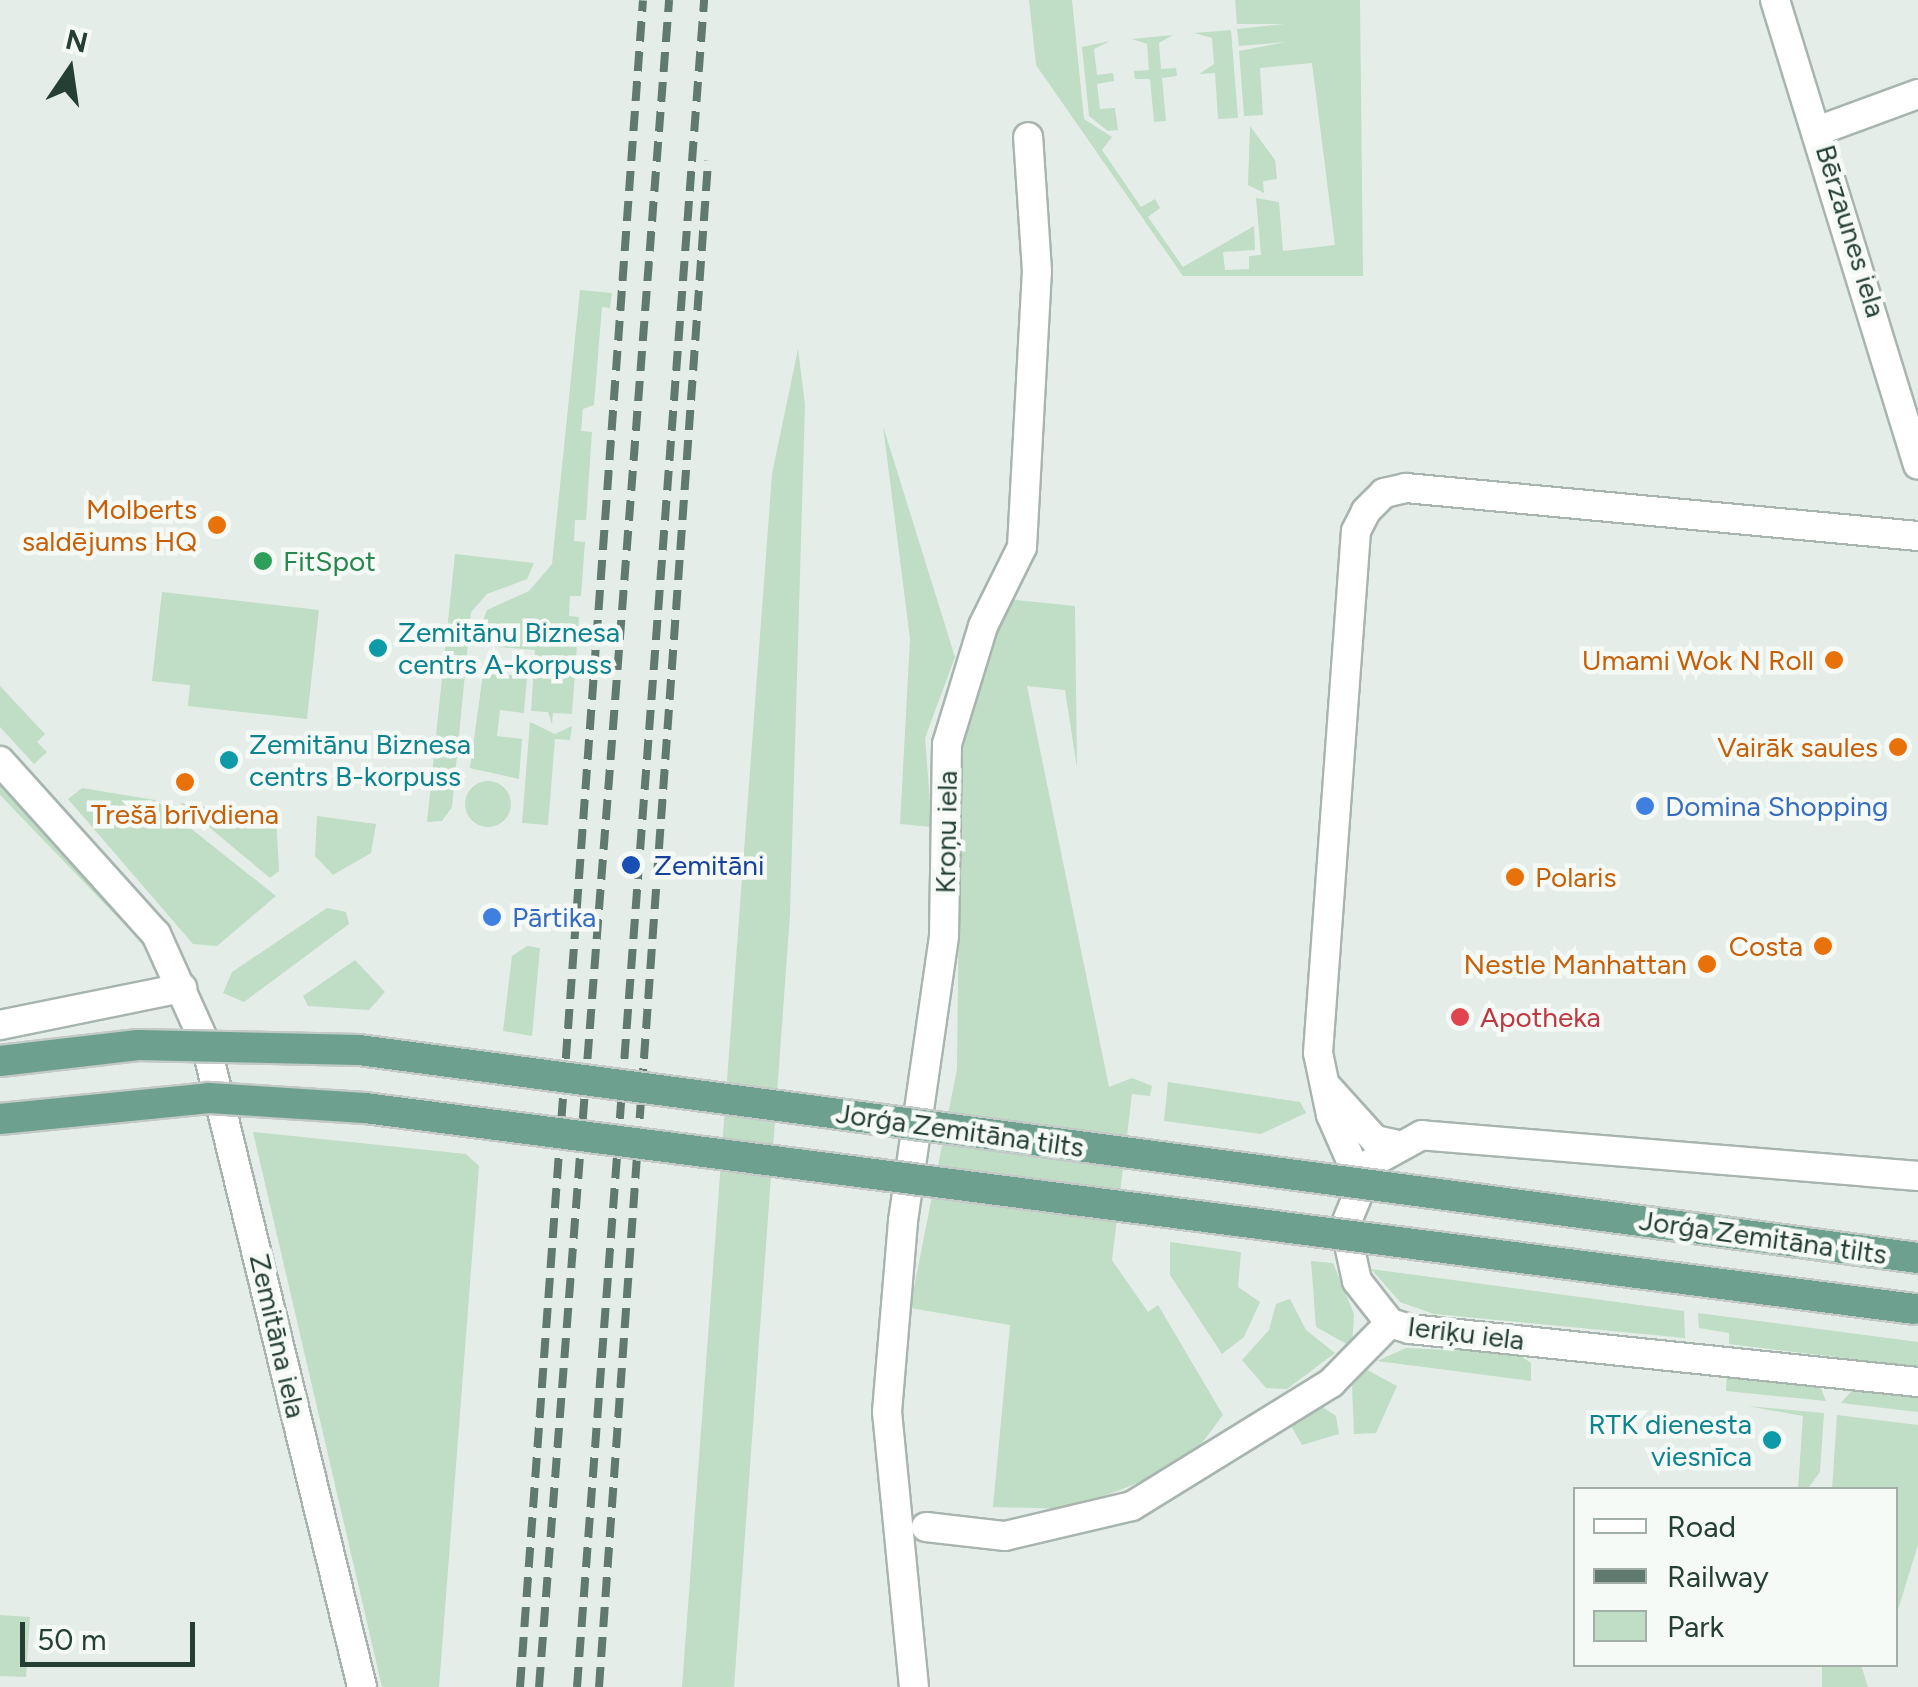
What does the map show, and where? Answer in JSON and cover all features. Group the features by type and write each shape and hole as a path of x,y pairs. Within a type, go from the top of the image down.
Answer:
{"main road":[{"name":"Jorģa Zemitāna tilts","path":"0,1061 138,1045 358,1050 1918,1258"},
{"name":"Jorģa Zemitāna tilts","path":"0,1119 210,1098 365,1108 1914,1309"}],"street":[{"name":"Bērzaunes iela","path":"1775,0 1820,130 1918,464"},
{"path":"1820,130 1918,94"},
{"name":"Kroņu iela","path":"914,1687 915,1532 887,1412 902,1221 928,1094 944,936 947,744 983,626 1022,546 1037,271 1028,137"},
{"path":"1394,1144 1359,1179 1324,1083 1319,1011 1356,530 1384,492 1918,536"},
{"name":"Zemitāna iela","path":"0,761 137,909 182,988 220,1098 362,1687"},
{"path":"0,1025 182,988"},
{"path":"1324,1083 1375,1140 1394,1144 1451,1135 1918,1176"},
{"name":"Ieriķu iela","path":"1359,1179 1346,1250 1390,1323 1918,1382"},
{"path":"915,1532 949,1516 1025,1528 1090,1522 1174,1487 1346,1372 1390,1323"}],"green space":[{"path":"1029,0 1072,0 1084,119 1112,137 1102,150 1141,207 1155,199 1160,208 1148,217 1183,267 1254,226 1255,250 1223,252 1225,270 1249,269 1249,256 1261,255 1256,198 1279,202 1283,251 1335,245 1312,63 1260,68 1263,115 1244,116 1239,51 1286,42 1239,46 1237,29 1285,24 1237,24 1235,0 1360,0 1363,276 1183,276 1036,65"},
{"path":"1231,30 1238,118 1218,119 1215,73 1199,74 1214,64 1212,38 1194,33"},
{"path":"1173,35 1159,43 1161,69 1176,68 1177,76 1162,78 1166,121 1154,122 1150,79 1135,79 1134,71 1149,70 1147,44 1132,39"},
{"path":"1110,41 1094,49 1097,75 1113,73 1114,81 1097,84 1100,109 1115,108 1118,130 1108,131 1089,116 1082,47"},
{"path":"1250,126 1275,160 1277,179 1263,181 1264,193 1248,185"},
{"path":"580,290 612,293 610,308 602,307 594,405 583,409 581,431 592,432 586,520 575,520 574,541 585,542 581,596 570,596 569,616 579,617 572,714 553,713 552,724 548,712 531,711 534,668 506,666 534,663 535,650 487,646 478,633 487,610 529,591 552,564"},
{"path":"798,349 805,405 790,914 734,1687 682,1687 772,474"},
{"path":"883,426 955,657 925,738 932,827 900,824 910,639"},
{"path":"455,554 534,563 527,579 487,594 471,612 452,807 442,821 427,822"},
{"path":"162,592 319,610 307,719 188,706 190,685 152,681"},
{"path":"1007,599 1075,606 1077,768 1065,690 1027,686 1109,1087 1132,1078 1152,1086 1150,1096 1132,1094 1112,1260 1148,1312 1158,1305 1223,1415 1199,1447 1202,1458 1071,1509 993,1507 1010,1325 910,1308 957,1069 961,716"},
{"path":"483,674 527,676 524,713 500,710 497,736 522,739 519,779 470,768"},
{"path":"0,686 45,734 37,742 47,752 34,764 0,727"},
{"path":"530,722 555,734 572,726 570,740 555,739 548,825 522,823"},
{"path":"0,780 65,849 149,950 0,795"},
{"path":"488,781 504,788 511,804 504,820 488,827 472,820 465,804 472,788"},
{"path":"82,788 155,800 276,896 217,946 193,944 68,799"},
{"path":"180,803 276,818 279,871 270,878"},
{"path":"317,816 376,824 371,853 333,875 315,856"},
{"path":"327,908 346,912 349,924 244,1002 223,993 232,972"},
{"path":"527,946 540,948 532,1036 503,1031 512,956"},
{"path":"355,960 385,992 369,1010 308,1006 303,996"},
{"path":"1168,1082 1300,1102 1306,1113 1261,1134 1164,1121"},
{"path":"253,1132 466,1154 479,1166 439,1687 382,1687"},
{"path":"1170,1242 1241,1252 1238,1287 1260,1302 1244,1337 1222,1354 1170,1275"},
{"path":"1311,1261 1333,1263 1354,1314 1352,1347 1316,1327"},
{"path":"1371,1269 1684,1311 1685,1338 1434,1314 1400,1302"},
{"path":"1290,1299 1306,1330 1335,1353 1287,1389 1266,1388 1242,1360 1269,1330 1276,1304"},
{"path":"1698,1313 1918,1342 1918,1367 1729,1344 1729,1333 1699,1328"},
{"path":"1406,1348 1517,1353 1531,1363 1531,1381 1377,1361"},
{"path":"1727,1368 1818,1381 1826,1401 1726,1391"},
{"path":"1367,1370 1397,1386 1376,1433 1354,1434 1352,1386"},
{"path":"1853,1389 1918,1393 1918,1412 1841,1403"},
{"path":"1321,1406 1336,1416 1339,1434 1302,1445 1290,1424"},
{"path":"1747,1406 1824,1413 1820,1472 1809,1487 1798,1487 1803,1416"},
{"path":"1837,1415 1918,1425 1918,1545 1898,1610 1898,1487 1832,1487"},
{"path":"0,1615 30,1617 26,1677 0,1676"},
{"path":"1822,1667 1862,1667 1868,1687 1822,1687"}],"railway":[{"path":"520,1687 643,0"},
{"path":"539,1687 669,0"},
{"path":"577,1687 704,0"},
{"path":"599,1687 708,161"}],"place":[{"name":"Molberts saldējums HQ","path":"217,525"},
{"name":"FitSpot","path":"263,561"},
{"name":"Zemitānu Biznesa centrs A-korpuss","path":"378,648"},
{"name":"Umami Wok N Roll","path":"1834,660"},
{"name":"Vairāk saules","path":"1898,747"},
{"name":"Zemitānu Biznesa centrs B-korpuss","path":"229,760"},
{"name":"Trešā brīvdiena","path":"185,782"},
{"name":"Domina Shopping","path":"1645,806"},
{"name":"Zemitāni","path":"631,865"},
{"name":"Polaris","path":"1515,877"},
{"name":"Pārtika","path":"492,917"},
{"name":"Costa","path":"1823,946"},
{"name":"Nestle Manhattan","path":"1707,964"},
{"name":"Apotheka","path":"1460,1017"},
{"name":"RTK dienesta viesnīca","path":"1772,1440"}]}
